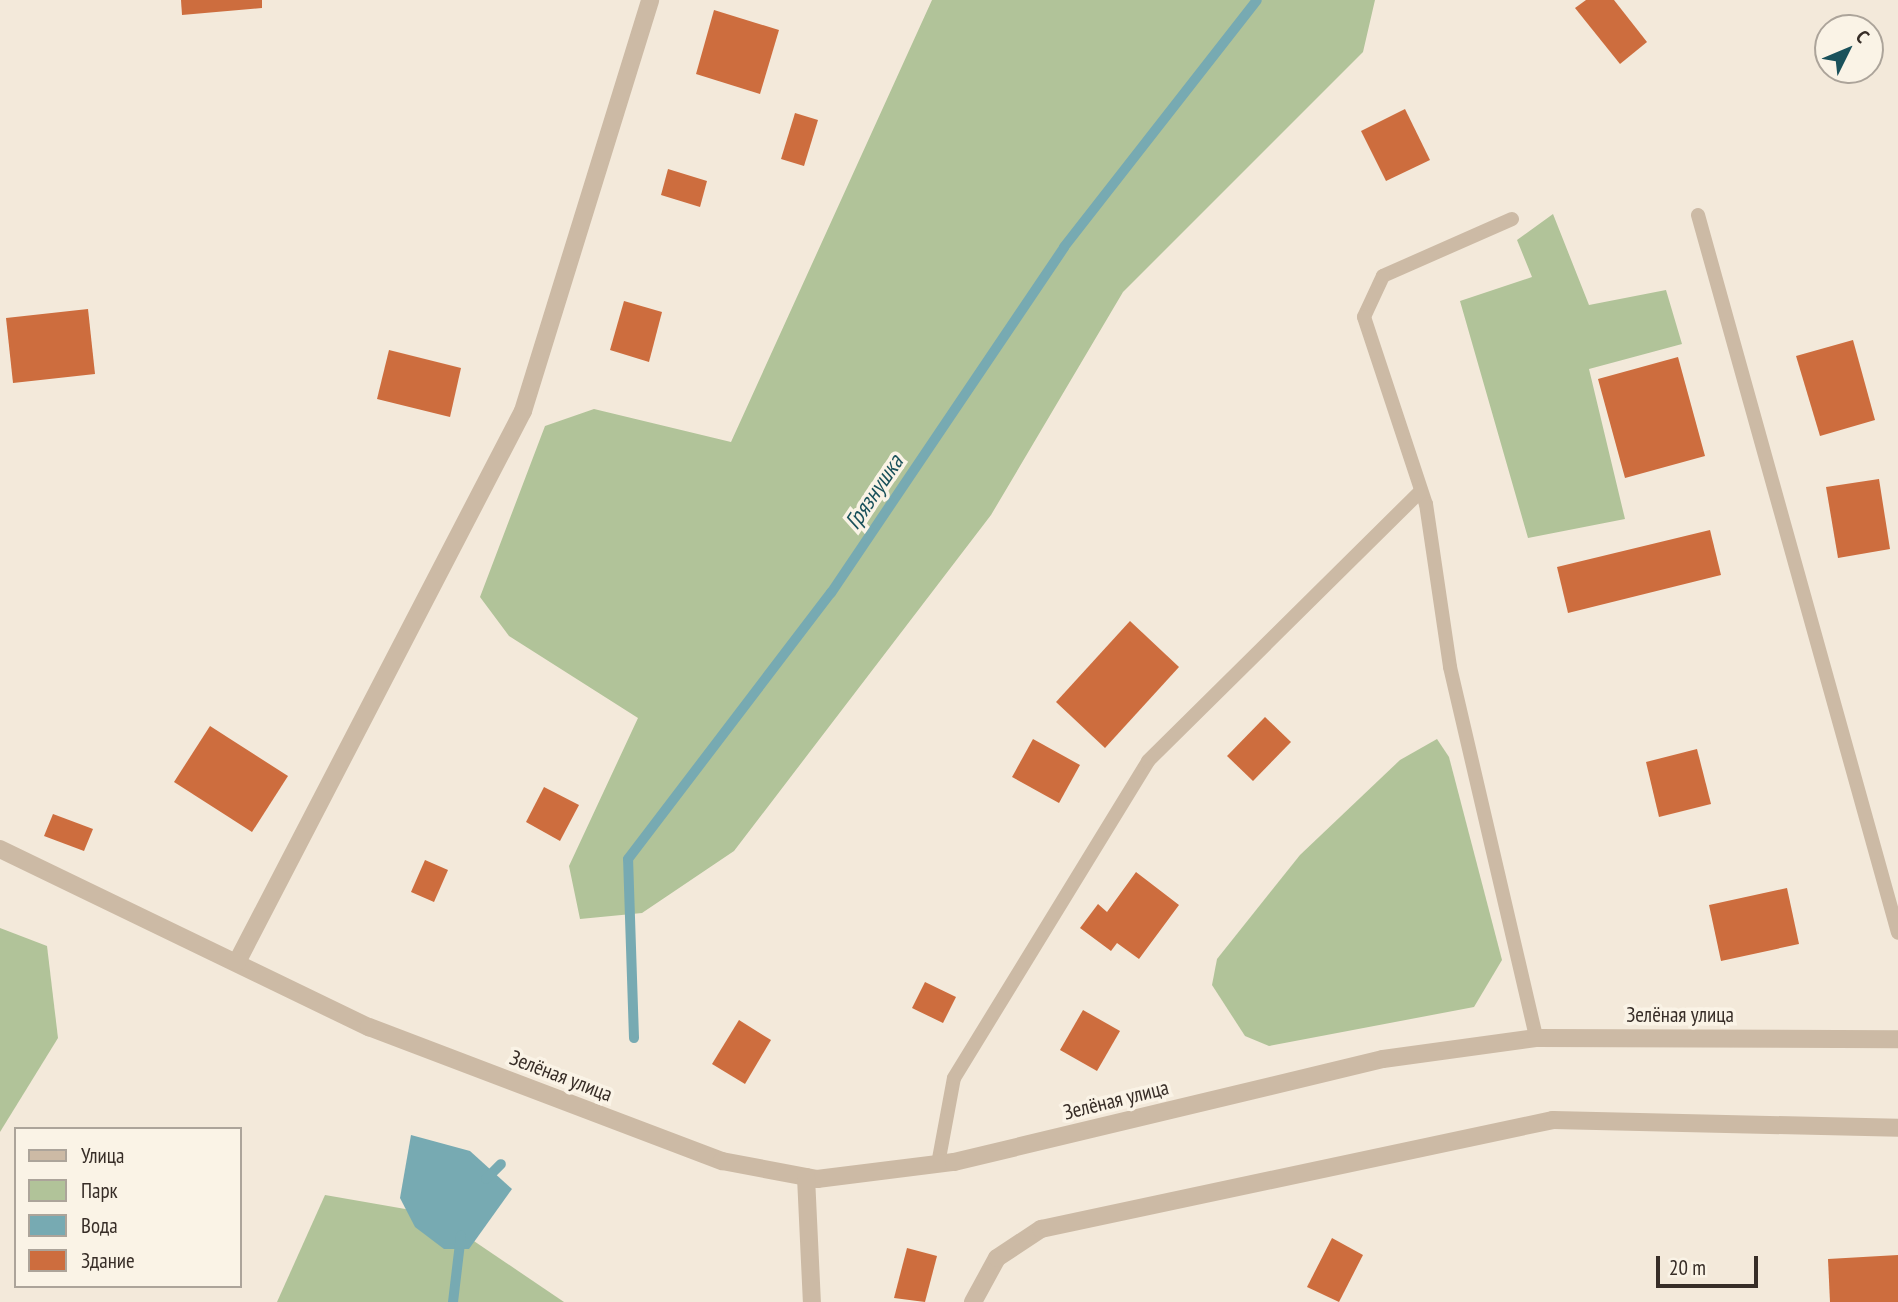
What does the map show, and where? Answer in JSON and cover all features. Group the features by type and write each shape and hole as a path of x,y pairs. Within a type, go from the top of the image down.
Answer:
{"street":[{"path":"237,962 523,411 650,0"},
{"name":"Зелёная улица","path":"0,849 369,1027 722,1161 806,1177 938,1164 1383,1059 1536,1038 1898,1038"},
{"path":"973,1302 997,1258 1041,1229 1553,1119 1898,1128"},
{"path":"806,1177 813,1302"}],"lane":[{"path":"1698,215 1898,933"},
{"path":"1512,219 1382,276 1364,317 1422,491 1450,667 1536,1038"},
{"path":"938,1164 954,1078 1148,761 1422,491"}],"green space":[{"path":"932,0 1375,0 1363,52 1123,292 991,515 734,851 642,913 580,919 569,866 638,718 509,636 480,597 545,426 594,409 731,442"},
{"path":"1553,214 1589,305 1666,290 1682,344 1589,369 1625,519 1528,538 1460,301 1532,277 1517,240"},
{"path":"1437,739 1449,757 1502,960 1474,1007 1269,1046 1245,1036 1212,985 1217,959 1300,855 1400,760"},
{"path":"0,928 47,946 58,1038 0,1132"},
{"path":"325,1195 434,1214 564,1302 277,1302"}],"water":[{"path":"411,1135 470,1151 512,1189 469,1249 444,1249 415,1227 400,1198"}],"building":[{"path":"181,0 262,0 262,8 182,15"},
{"path":"1586,0 1614,0 1647,42 1620,64 1575,8"},
{"path":"714,10 779,30 760,94 696,74"},
{"path":"1405,109 1430,160 1386,181 1361,131"},
{"path":"795,113 818,120 804,166 781,159"},
{"path":"668,169 707,181 700,207 661,195"},
{"path":"624,301 662,312 649,362 610,350"},
{"path":"88,309 95,374 13,383 6,318"},
{"path":"1853,340 1875,420 1820,436 1796,356"},
{"path":"389,350 461,368 450,417 377,399"},
{"path":"1678,357 1705,456 1625,478 1598,379"},
{"path":"1879,479 1890,549 1838,558 1826,487"},
{"path":"1710,530 1721,575 1568,613 1557,567"},
{"path":"1130,621 1179,667 1105,748 1056,702"},
{"path":"1265,717 1291,742 1253,781 1227,756"},
{"path":"210,726 288,776 252,832 174,782"},
{"path":"1033,739 1080,765 1059,803 1012,777"},
{"path":"1697,749 1711,804 1659,817 1646,762"},
{"path":"544,787 579,805 560,841 526,822"},
{"path":"53,814 93,829 84,851 44,836"},
{"path":"425,860 448,870 434,902 411,892"},
{"path":"1136,872 1179,905 1139,959 1117,943 1111,951 1080,928 1098,904 1107,912"},
{"path":"1787,888 1799,944 1721,961 1709,905"},
{"path":"925,982 956,997 943,1023 912,1008"},
{"path":"1083,1010 1120,1031 1097,1071 1060,1050"},
{"path":"739,1020 771,1040 745,1084 712,1064"},
{"path":"1332,1238 1363,1255 1339,1302 1307,1287"},
{"path":"907,1248 937,1256 925,1302 894,1298"},
{"path":"1898,1255 1898,1302 1830,1302 1828,1259"}],"waterway":[{"name":"Грязнушка","path":"634,1038 628,859 831,593 1064,247 1257,0"},
{"name":"Грязнушка","path":"486,1179 501,1164"},
{"name":"Грязнушка","path":"453,1302 461,1235"}]}
